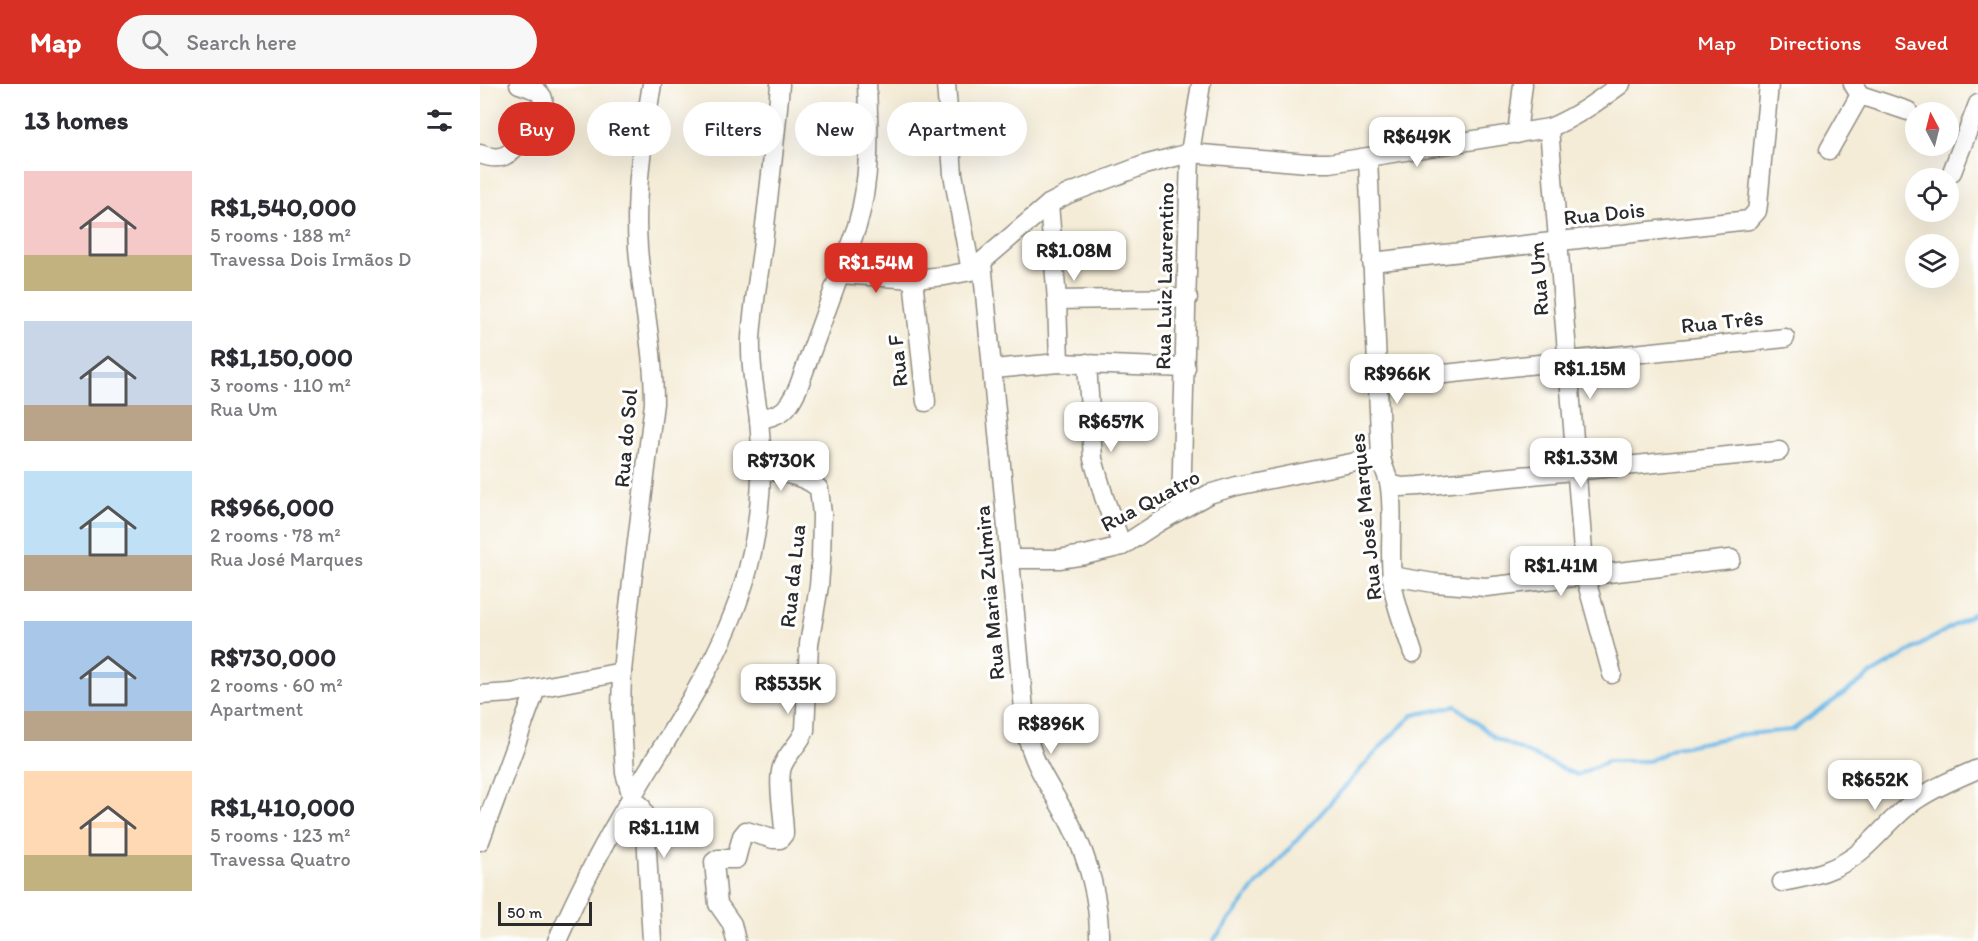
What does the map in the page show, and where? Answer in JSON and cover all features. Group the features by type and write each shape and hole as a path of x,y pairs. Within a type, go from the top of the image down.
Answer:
{"street":[{"path":"480,154 496,157 510,153 543,106 544,100 541,93 519,84"},
{"name":"Rua do Sol","path":"652,84 640,159 637,218 640,271 654,373 654,403 622,672 622,747 625,773 632,797 641,806 645,815 652,941"},
{"path":"557,941 597,860 632,797 676,726 721,640 738,603 749,568 760,506 762,469 759,420 752,374 751,336 774,153 780,84"},
{"path":"759,420 782,413 793,398 862,210 870,143 867,84"},
{"name":"Rua Maria Zulmira","path":"946,84 953,174 977,266 993,369 999,455 1028,740 1035,763 1072,827 1082,852 1092,884 1098,920 1098,941"},
{"name":"Rua Luiz Laurentino","path":"1182,508 1191,153 1201,84"},
{"path":"1517,134 1523,84"},
{"path":"840,274 913,279 945,276 977,266 1049,204 1106,178 1191,153 1308,163 1330,163 1368,158 1550,128 1591,106 1621,84"},
{"name":"Rua Dois","path":"1372,262 1742,222 1752,218 1757,211 1758,204 1769,84"},
{"path":"1829,150 1856,90 1905,110"},
{"path":"1954,168 1978,104"},
{"name":"Rua Um","path":"1550,128 1585,576 1612,675"},
{"name":"Rua José Marques","path":"1368,158 1381,457 1390,484 1392,511 1391,576 1413,653"},
{"path":"1049,204 1057,300 1059,363"},
{"name":"Rua F","path":"913,279 926,402"},
{"path":"1057,300 1188,298"},
{"name":"Rua Três","path":"1378,381 1785,338"},
{"path":"993,369 1059,363 1186,368"},
{"path":"1087,363 1093,459 1122,546"},
{"path":"1390,484 1401,487 1419,486 1779,451"},
{"name":"Rua Quatro","path":"1010,559 1059,559 1122,546 1198,498 1222,490 1381,457"},
{"name":"Rua da Lua","path":"736,941 732,924 718,904 714,873 716,860 736,859 740,840 745,831 773,839 780,839 784,834 782,767 800,743 806,722 809,644 819,586 822,514 819,489 812,483 762,469"},
{"path":"1391,576 1434,584 1486,587 1731,559"},
{"path":"480,695 536,689 622,672"},
{"path":"480,841 536,689"},
{"path":"1782,882 1819,874 1847,862 1862,851 1889,823 1916,800 1978,769"}],"waterway":[{"path":"1213,941 1255,887 1385,742 1413,715 1456,706 1495,738 1577,775 1608,761 1649,761 1675,748 1746,734 1792,730 1873,673 1978,611"}]}
